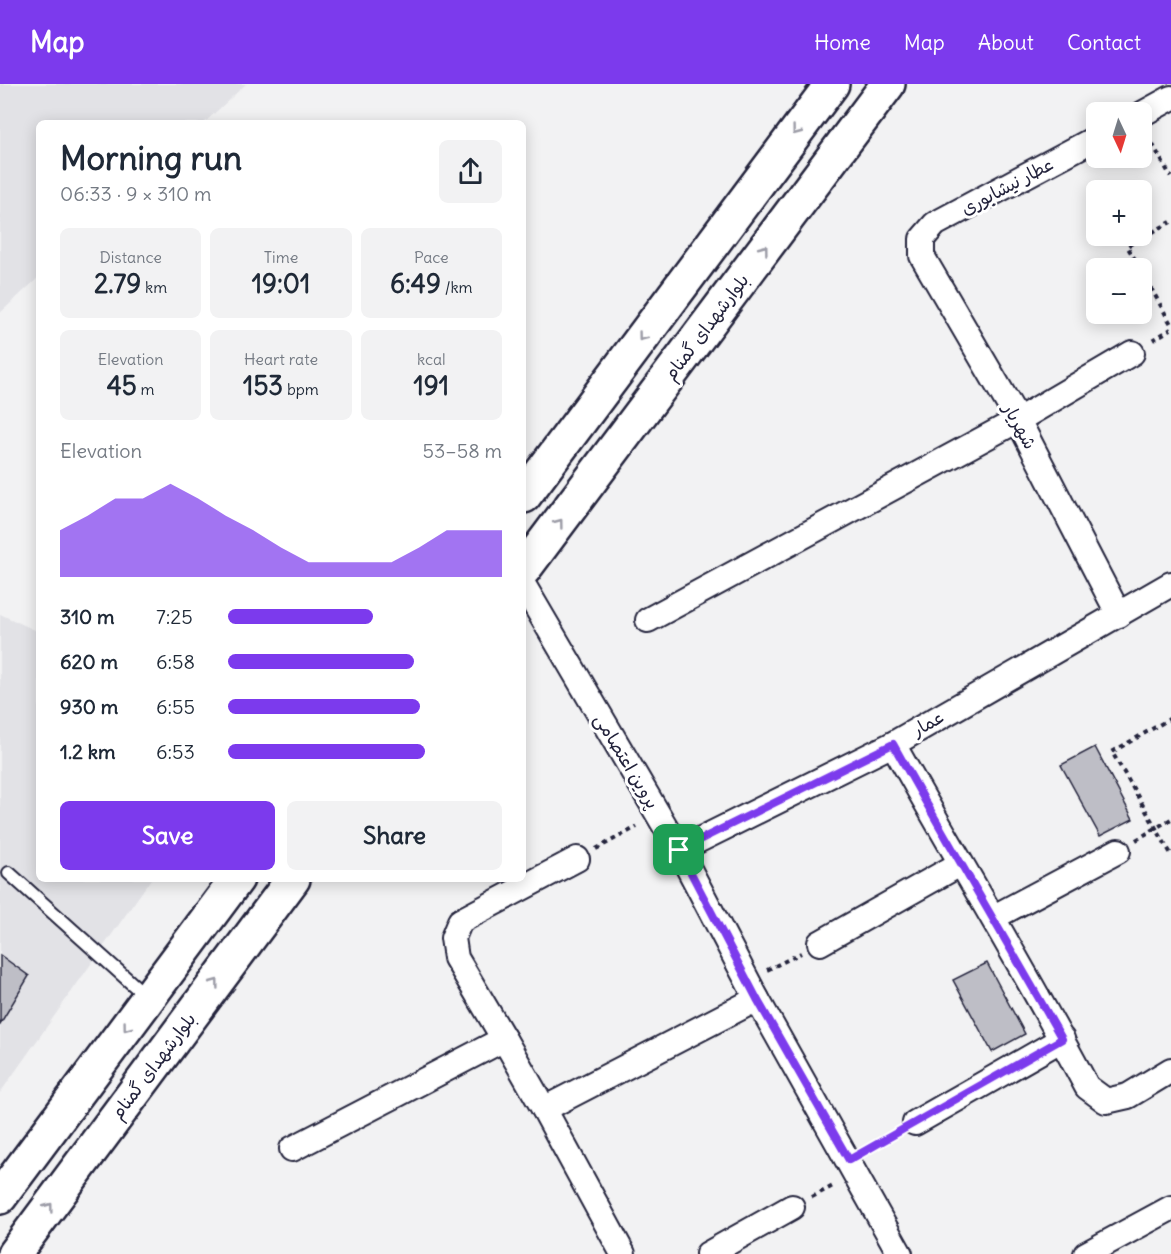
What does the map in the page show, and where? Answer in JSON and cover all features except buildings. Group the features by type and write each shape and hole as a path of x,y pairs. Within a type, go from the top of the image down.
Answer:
{"main road":[{"path":"526,493 832,84"},
{"name":"بلوارشهدای گمنام","path":"526,566 888,84"},
{"path":"669,301 707,326"},
{"path":"0,1197 235,882"},
{"name":"بلوارشهدای گمنام","path":"14,1254 291,882"}],"street":[{"path":"1152,116 1171,99"},
{"name":"عطار نیشابوری","path":"922,240 935,224 1086,143"},
{"name":"شهریار","path":"922,240 922,256 1018,420 1119,615"},
{"path":"648,620 1018,420 1132,353"},
{"name":"عمار","path":"679,850 893,744 1171,584"},
{"name":"پروین اعتصامی","path":"526,589 660,815 753,990 900,1254"},
{"path":"893,744 960,864 994,917 1087,1088 1106,1101 1128,1096 1171,1070"},
{"path":"994,917 1118,851"},
{"path":"577,860 460,921 453,938 456,958 544,1109 623,1254"},
{"path":"820,943 960,864"},
{"path":"544,1109 753,990"},
{"path":"292,1149 504,1039"},
{"path":"915,1123 1062,1039"},
{"path":"708,1254 792,1207"},
{"path":"1086,1254 1171,1208"}],"lane":[{"path":"9,873 148,998"}],"path":[{"path":"1152,139 1171,177"},
{"path":"1134,258 1127,246 1171,222"},
{"path":"1152,290 1171,324"},
{"path":"1171,718 1112,752 1171,854"},
{"path":"577,860 660,815"},
{"path":"1118,851 1171,819"},
{"path":"753,990 820,943"},
{"path":"792,1207 915,1123"}],"shaded area":[{"path":"0,84 246,84 207,120 36,120 36,280 0,313"},
{"path":"0,614 36,631 36,882 149,882 0,1093"}],"route":[{"path":"893,744 1062,1039 849,1160 757,999 679,850 893,744"}]}
